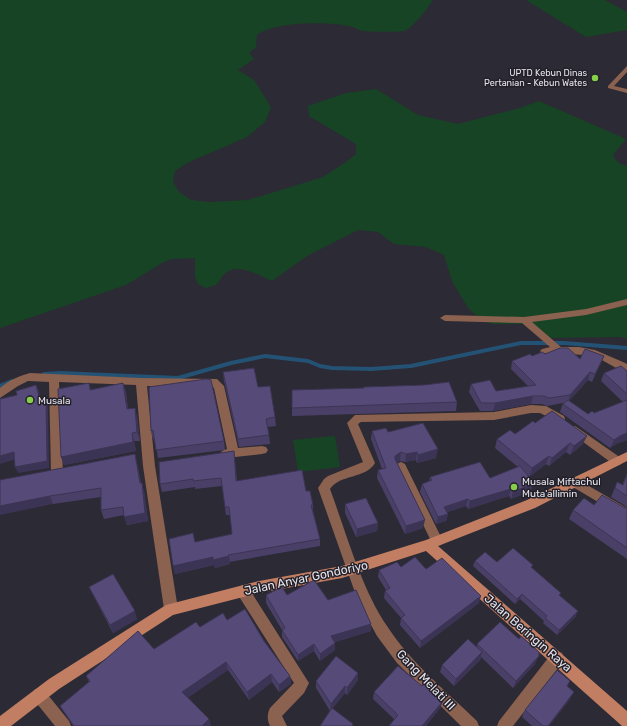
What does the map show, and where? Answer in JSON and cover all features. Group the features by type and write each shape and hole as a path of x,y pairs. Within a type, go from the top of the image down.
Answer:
{"street":[{"path":"627,68 610,87 627,90"},
{"path":"445,318 524,320 586,312 627,302"},
{"path":"524,320 557,348"},
{"path":"545,351 557,348 578,349 594,352 601,354 627,370"},
{"path":"0,394 8,386 30,377 141,382 208,381 217,383 233,453"},
{"path":"54,377 57,473"},
{"path":"141,382 149,460 171,609"},
{"name":"Gang Melati III","path":"470,725 402,658 382,631 365,601 353,569 350,556 324,488 328,482 366,466 369,463 352,423 356,420 494,416 531,409 542,409 622,458"},
{"path":"218,455 262,450"},
{"name":"Jalan Anyar Gondoriyo","path":"0,725 39,695 148,622 171,609 243,591 353,569 432,543 531,504 622,458"},
{"path":"401,467 432,543"},
{"path":"42,476 72,470"},
{"path":"575,483 627,514"},
{"name":"Jalan Beringin Raya","path":"432,543 627,721"},
{"path":"243,591 302,683 275,713 275,720 280,726"},
{"path":"504,726 557,658"},
{"path":"39,695 64,726"}],"green space":[{"path":"0,0 433,0 416,22 404,31 361,31 353,27 343,25 317,23 276,27 265,30 257,35 256,47 249,53 254,59 238,70 254,80 271,107 265,122 247,137 187,163 175,171 173,182 179,192 191,200 209,202 248,200 323,177 356,154 356,144 309,116 308,106 346,93 376,89 418,115 458,124 520,108 539,101 626,139 613,155 618,162 627,166 627,339 621,337 546,338 530,324 493,324 482,321 468,308 452,281 444,255 426,247 394,244 378,232 358,230 307,256 272,281 250,271 238,269 227,272 218,283 206,288 198,284 195,277 195,258 172,259 162,263 126,285 0,328"},
{"path":"526,0 605,0 627,12 627,30 586,37"},
{"path":"335,436 340,467 298,472 293,440"}],"building":[{"path":"560,348 568,348 580,359 585,349 604,356 595,374 590,372 570,395 549,398 544,396 533,396 495,403 481,403 471,384 490,380 496,391 536,385 512,361 530,354 532,356 542,352 545,354"},
{"path":"621,366 627,371 627,394 604,373"},
{"path":"254,368 258,387 270,386 275,417 266,419 269,435 238,439 223,372"},
{"path":"206,379 211,380 224,441 156,450 153,430 151,431 149,387"},
{"path":"449,382 457,402 292,408 292,390 424,385"},
{"path":"89,383 90,390 123,383 127,409 135,408 137,432 132,433 133,442 61,457 58,389"},
{"path":"36,385 40,401 46,400 47,461 15,467 14,452 0,456 0,399 17,395 16,391"},
{"path":"568,400 588,414 592,411 594,413 627,400 627,433 614,440 563,404"},
{"path":"552,411 587,436 574,446 570,443 552,458 549,456 532,468 497,439 510,430 515,434 533,421 535,423"},
{"path":"423,423 438,449 418,455 417,452 406,454 401,452 395,456 395,459 425,520 406,526 378,470 386,468 372,431 386,428 388,432"},
{"path":"234,451 236,481 302,470 306,491 310,491 313,505 311,505 320,539 228,555 229,556 213,560 213,557 173,566 169,539 193,533 195,542 232,534 229,507 225,507 221,478 193,481 193,479 160,484 159,462"},
{"path":"135,454 140,483 142,483 145,513 124,517 123,507 101,510 101,488 0,506 0,480"},
{"path":"480,462 490,478 520,466 534,483 513,492 511,489 470,501 468,499 444,507 448,514 438,517 422,484 432,480 430,477"},
{"path":"627,474 627,496 615,488 617,482 623,485"},
{"path":"602,495 627,509 627,548 573,510 584,498 594,505"},
{"path":"366,498 378,523 357,529 345,504"},
{"path":"513,548 533,565 531,567 561,593 559,595 578,611 559,630 545,618 547,616 522,594 517,599 475,561 485,552 497,562"},
{"path":"415,557 426,569 442,558 481,596 421,641 401,618 405,615 385,591 390,588 379,570 397,562 401,567"},
{"path":"113,574 135,611 110,625 89,587"},
{"path":"314,580 328,600 356,590 371,624 331,636 335,643 320,654 314,644 298,655 282,630 285,628 266,595 282,587 287,595"},
{"path":"245,609 264,641 290,676 279,685 271,674 247,692 226,662 182,692 209,719 202,726 74,726 60,706 90,681 86,676 138,631 154,649 196,622 200,627 223,613 227,620"},
{"path":"500,622 519,639 521,636 539,652 539,656 516,681 477,644"},
{"path":"468,639 482,652 456,679 442,665"},
{"path":"336,656 358,673 347,688 345,686 331,704 316,681"},
{"path":"398,666 422,686 424,683 443,701 422,726 389,726 398,715 374,692"},
{"path":"557,670 570,681 567,686 574,692 548,726 543,726 525,710"},
{"path":"332,708 353,724 352,726 320,726"}],"waterway":[{"path":"44,374 60,373 178,378 231,363 265,356 308,361 320,366 332,368 371,369 411,366 521,343 564,343 627,348"},
{"path":"0,386 12,381"}],"place":[{"name":"UPTD Kebun Dinas Pertanian - Kebun Wates","path":"595,78"},
{"name":"Musala","path":"30,400"},
{"name":"Musala Miftachul Muta'allimin","path":"514,487"}]}
